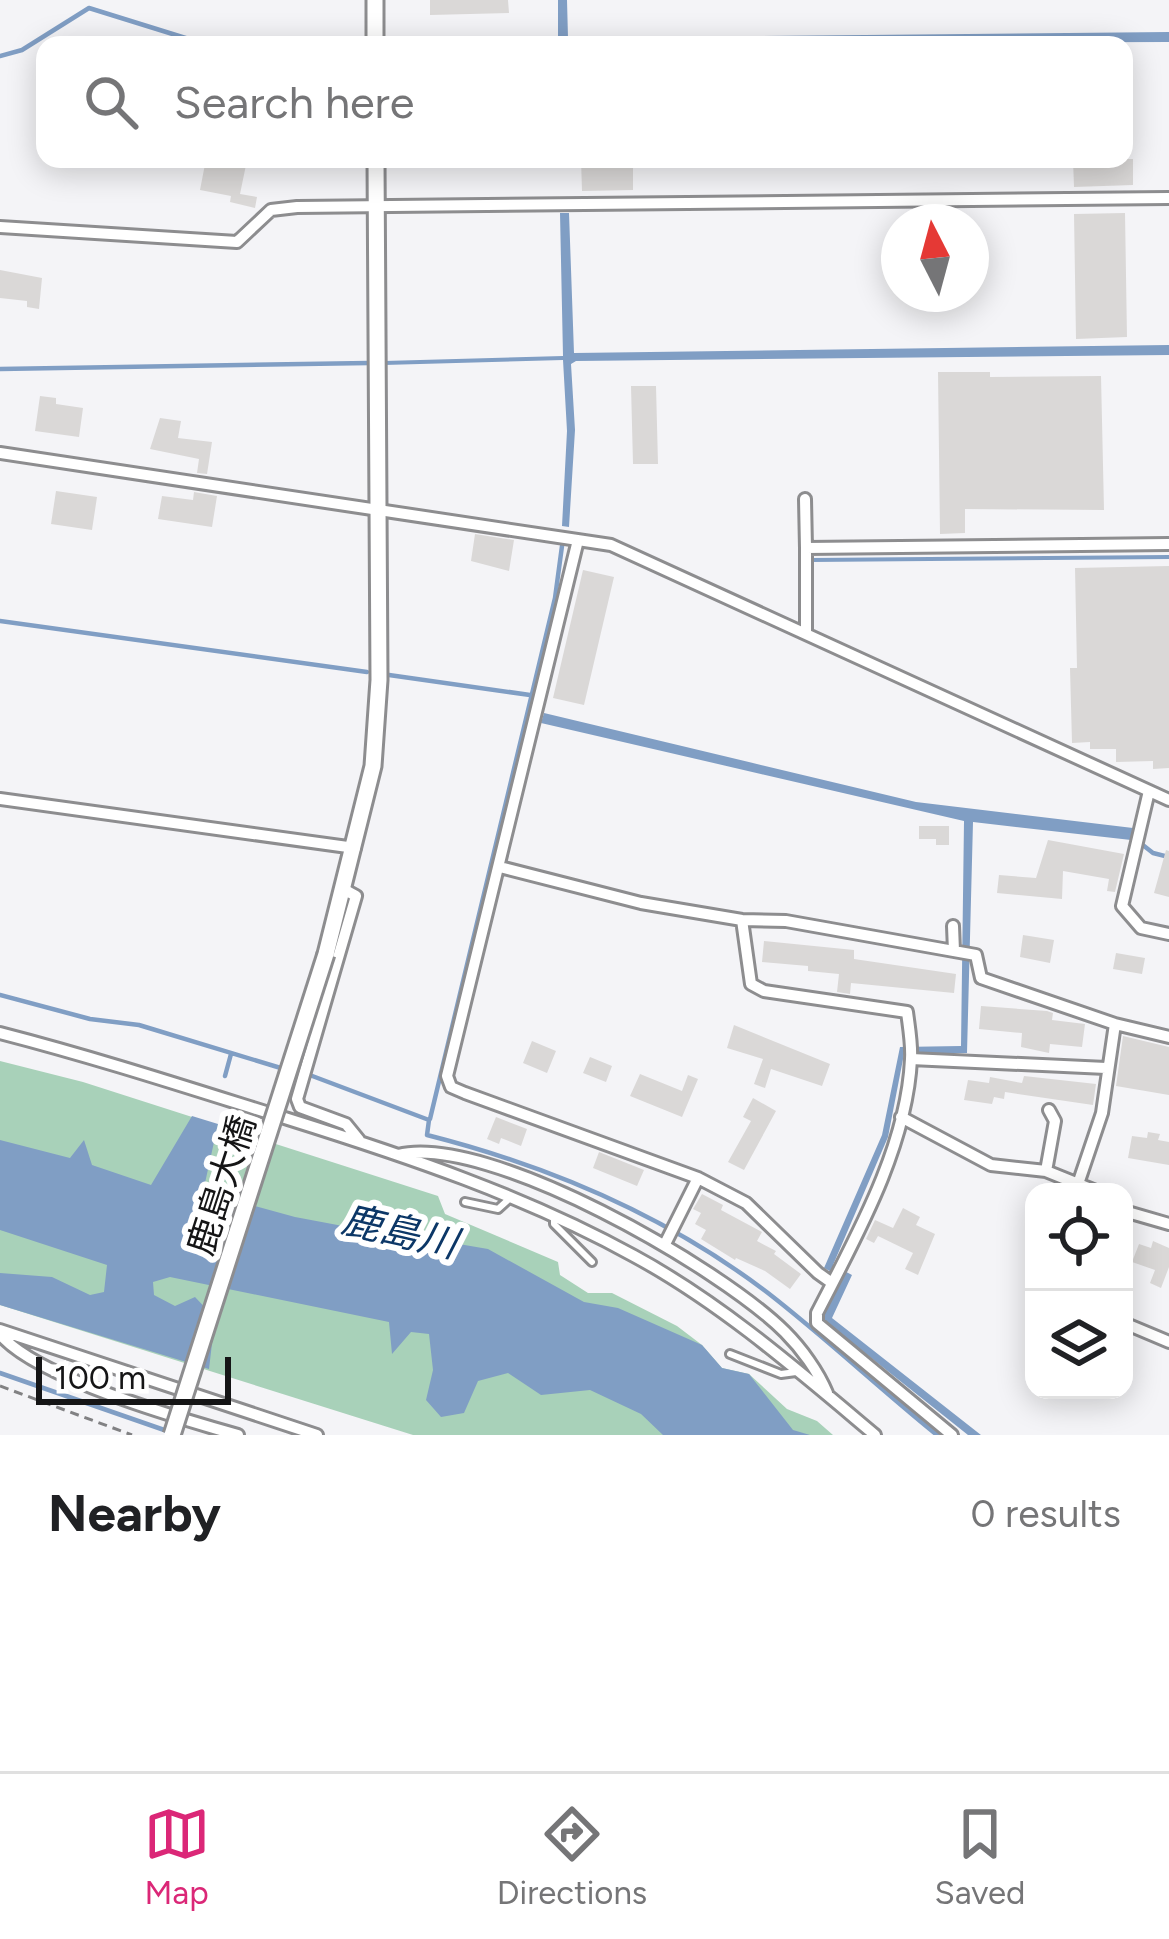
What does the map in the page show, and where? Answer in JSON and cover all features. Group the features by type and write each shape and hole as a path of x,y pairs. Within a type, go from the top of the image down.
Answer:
{"street":[{"path":"375,0 375,36"},
{"name":"鹿島大橋","path":"172,1435 326,954 373,766 380,680 376,168"},
{"path":"0,227 237,242 271,210 1169,198"},
{"path":"0,453 610,544 1169,800"},
{"path":"805,499 806,632"},
{"path":"578,540 447,1076 452,1087 698,1178 746,1203 818,1273 836,1275"},
{"path":"806,548 1169,544"},
{"path":"1150,791 1123,906 1141,928 1169,934"},
{"path":"0,800 355,848"},
{"path":"500,867 641,903 742,920 786,921 976,955 981,978 1115,1024 1169,1037"},
{"path":"345,890 356,896 297,1099 300,1107 346,1124 361,1142"},
{"path":"742,920 751,985 764,991 908,1012 911,1059 901,1117 883,1172 817,1313 817,1323 952,1435"},
{"path":"952,926 957,951"},
{"path":"1078,1183 1102,1113 1115,1024"},
{"path":"0,1033 102,1059 361,1142 555,1215 638,1257 711,1304 875,1435"},
{"path":"911,1059 1106,1068"},
{"path":"1046,1171 1055,1121 1049,1110"},
{"path":"901,1117 992,1165 1046,1171 1076,1183"},
{"path":"397,1156 415,1151 492,1165 667,1241 788,1334 828,1396"},
{"path":"667,1241 698,1178"},
{"path":"1133,1214 1169,1224"},
{"path":"1133,1327 1169,1342"},
{"path":"0,1332 11,1348 75,1379 192,1429 238,1435"},
{"path":"0,1332 316,1435"}],"lane":[{"path":"465,1202 498,1209 512,1197"},
{"path":"555,1215 554,1224 592,1262"},
{"path":"730,1354 781,1374 796,1372"}],"path":[{"path":"0,1386 132,1435"}],"green space":[{"path":"0,1061 83,1082 438,1196 445,1214 558,1262 560,1275 588,1293 612,1293 677,1326 722,1368 749,1374 787,1409 817,1421 833,1435 779,1435 0,1162"},
{"path":"0,1198 452,1304 715,1435 413,1435 0,1305"}],"water":[{"path":"558,0 567,0 568,36 558,36"},
{"path":"1169,32 1169,42 1133,42 1133,36 768,36"},
{"path":"560,213 569,213 574,353 1169,345 1169,355 576,361 571,364 575,430 569,527 562,526 567,431 563,360 384,365 384,361 563,356"},
{"path":"1169,555 1169,559 811,562 812,558"},
{"path":"544,713 916,802 1133,828 1131,840 973,822 967,1053 904,1054 888,1137 833,1265 852,1275 832,1318 981,1435 968,1435 823,1316 843,1278 824,1268 882,1135 900,1047 961,1046 964,821 541,723"},
{"path":"192,1116 218,1124 203,1192 295,1217 428,1242 439,1226 447,1242 488,1249 584,1302 618,1308 702,1345 722,1368 749,1374 793,1430 810,1435 663,1435 641,1414 590,1390 541,1395 508,1373 478,1381 464,1413 441,1417 426,1400 433,1370 429,1334 411,1332 392,1354 389,1322 170,1277 153,1282 154,1295 175,1306 195,1297 215,1318 209,1369 0,1305 0,1273 52,1277 90,1295 104,1292 107,1265 0,1230 0,1140 70,1158 84,1140 92,1165 151,1185"}],"building":[{"path":"430,0 508,0 509,13 430,15"},
{"path":"204,168 245,168 240,194 257,197 255,208 230,202 231,196 200,190"},
{"path":"581,168 633,168 633,190 582,191"},
{"path":"1073,168 1133,168 1133,185 1074,187"},
{"path":"1125,213 1127,337 1076,339 1074,214"},
{"path":"0,270 42,278 39,309 27,307 27,301 0,298"},
{"path":"938,372 990,372 990,377 1101,376 1104,510 965,509 965,533 940,534"},
{"path":"631,386 656,386 658,464 633,464"},
{"path":"40,396 83,408 79,437 35,431"},
{"path":"160,418 181,421 178,438 212,442 207,474 197,473 199,459 150,449"},
{"path":"56,491 97,497 92,530 51,524"},
{"path":"194,492 217,496 212,527 158,519 162,496 193,500"},
{"path":"475,534 514,540 509,571 471,561"},
{"path":"1169,566 1169,768 1153,769 1153,761 1116,762 1116,749 1072,743 1070,668 1077,668 1075,568"},
{"path":"583,570 614,577 584,705 553,698"},
{"path":"919,826 949,826 949,845 919,839"},
{"path":"1048,840 1124,854 1115,892 1107,891 1109,879 1063,871 1062,899 997,893 999,875 1036,878"},
{"path":"1169,851 1169,897 1154,893"},
{"path":"1023,935 1054,940 1050,963 1020,957"},
{"path":"764,941 854,950 854,959 956,974 954,993 851,983 850,994 837,992 839,974 762,962"},
{"path":"1116,953 1145,958 1142,974 1113,969"},
{"path":"981,1006 1047,1011 1053,1013 1052,1020 1085,1024 1082,1047 1050,1044 1049,1053 1021,1047 1022,1033 979,1029"},
{"path":"734,1025 830,1064 822,1086 771,1069 765,1088 754,1084 763,1059 727,1048"},
{"path":"1123,1036 1169,1047 1169,1095 1116,1086"},
{"path":"532,1041 556,1051 547,1073 523,1063"},
{"path":"590,1057 612,1066 606,1082 583,1073"},
{"path":"640,1074 682,1091 688,1075 698,1079 682,1117 630,1096"},
{"path":"1024,1076 1096,1084 1093,1105 1005,1092 1004,1099 994,1097 992,1104 964,1100 968,1080 989,1083 990,1077 1022,1083"},
{"path":"753,1098 776,1111 744,1170 728,1162 751,1121 743,1117"},
{"path":"496,1117 527,1129 521,1146 501,1138 499,1144 487,1139"},
{"path":"1148,1132 1169,1142 1169,1165 1128,1158 1132,1136 1147,1138"},
{"path":"599,1152 644,1170 637,1186 593,1168"},
{"path":"702,1194 762,1232 757,1241 801,1274 790,1289 701,1239 706,1230 695,1224 701,1213 693,1209"},
{"path":"903,1208 920,1217 916,1225 935,1234 918,1275 905,1269 913,1253 878,1236 874,1243 866,1239 875,1220 893,1228"},
{"path":"1153,1241 1169,1248 1169,1267 1161,1288 1150,1283 1155,1270 1133,1262 1139,1244 1151,1248"}],"waterway":[{"path":"44,36 89,8 179,36"},
{"path":"0,56 36,41"},
{"path":"0,369 369,363"},
{"path":"430,1119 555,598 562,546"},
{"path":"0,621 367,672"},
{"path":"389,675 530,695"},
{"path":"1139,842 1169,857"},
{"path":"0,995 90,1019 139,1025 284,1069"},
{"path":"225,1076 231,1054"},
{"path":"307,1074 429,1120 427,1135 562,1178 689,1240 768,1293 937,1435"},
{"path":"0,1373 170,1432"}],"water label":[{"name":"鹿島川","path":"400,1231"}]}
